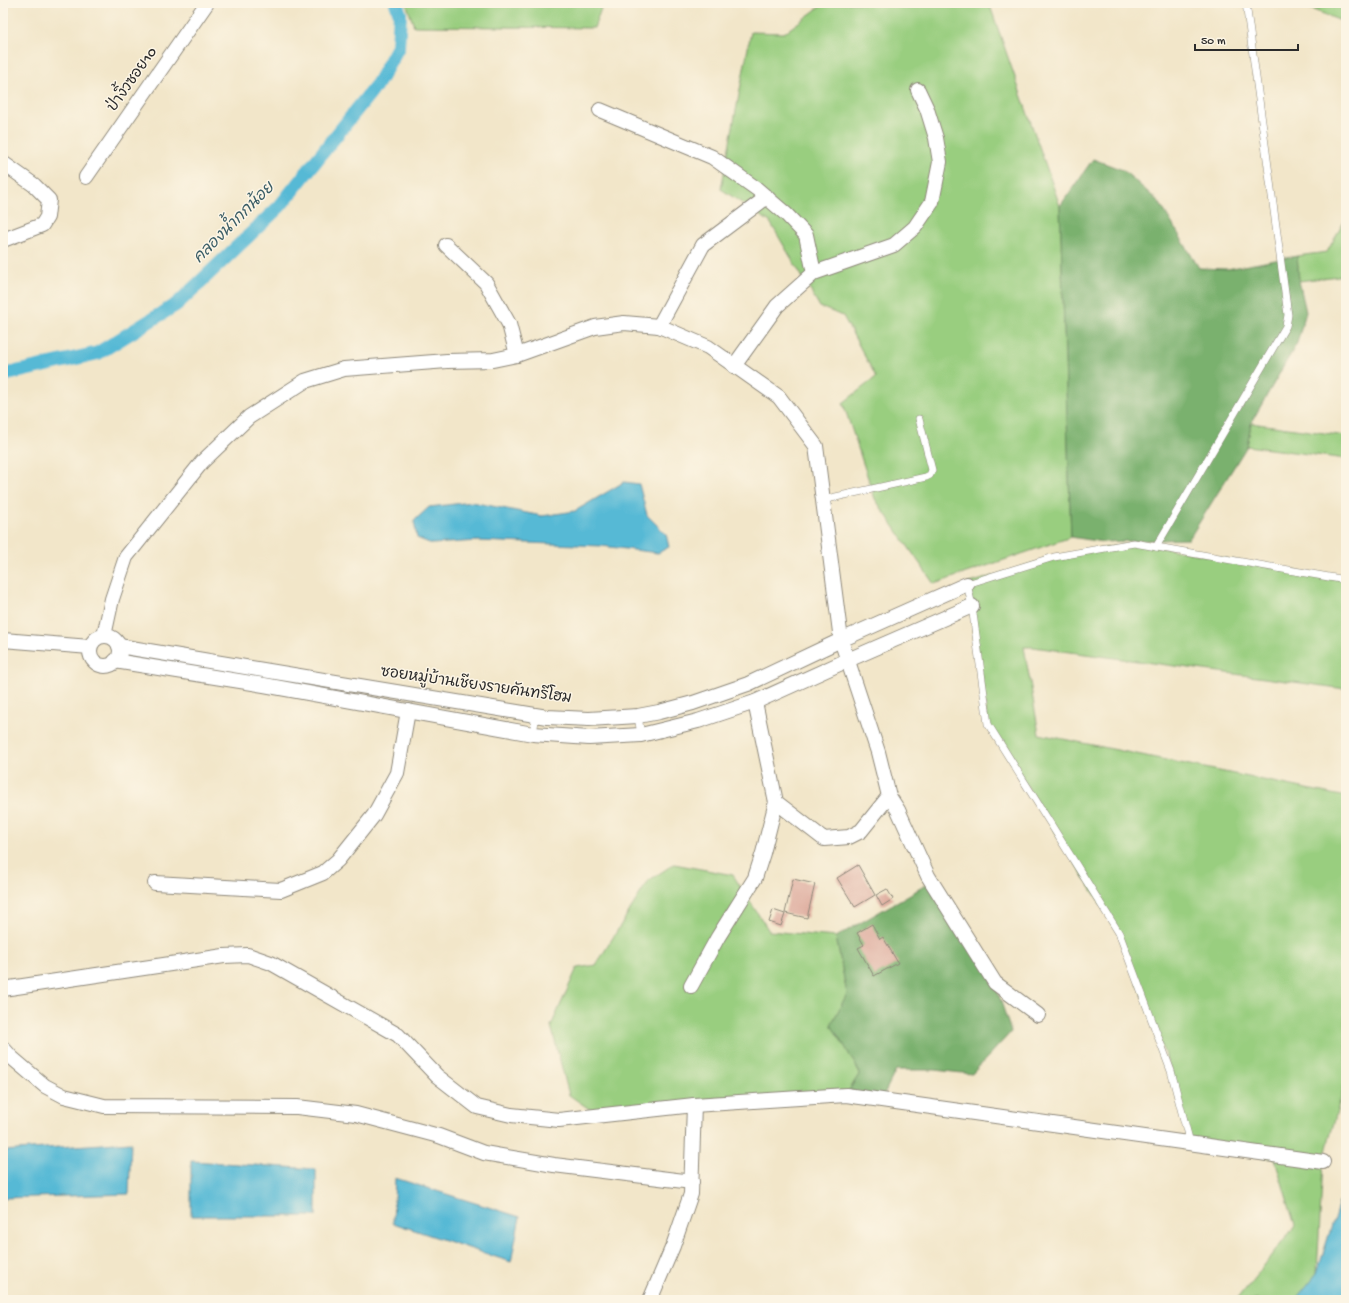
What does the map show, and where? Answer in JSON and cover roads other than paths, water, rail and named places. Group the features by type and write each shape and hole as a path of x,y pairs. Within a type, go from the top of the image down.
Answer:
{"street":[{"name":"ป่างิ้วซอย10","path":"86,177 207,3"},
{"path":"734,366 777,306 814,273 894,245 915,227 932,202 940,162 936,138 918,90"},
{"path":"600,110 712,157 767,197 806,235 814,273"},
{"path":"3,163 34,185 49,200 47,217 42,225 3,240"},
{"path":"659,326 703,245 767,197"},
{"path":"446,245 486,283 509,324 516,355"},
{"path":"104,636 112,599 126,557 202,462 249,417 305,381 344,369 447,361 493,360 516,355 595,327 624,323 659,326 708,347 779,397 816,446 841,640 878,752 889,796 898,810 928,876 996,983 1038,1015"},
{"name":"ซอยหมู่บ้านเชียงรายคันทรีโฮม","path":"119,646 547,717 589,719 638,716 752,693 841,640 967,584"},
{"path":"115,661 264,685 534,734 589,738 641,735 698,721 752,693 848,660 972,606"},
{"path":"104,636 114,639 119,646 120,652 115,661 107,666 97,664 92,659 90,654 90,647 96,639 104,636"},
{"path":"3,640 90,647"},
{"path":"691,986 718,937 755,878 763,854 776,802 752,693"},
{"path":"155,883 281,890 323,873 338,860 374,815 397,773 408,711"},
{"path":"776,802 824,839 836,839 849,837 861,832 889,796"},
{"path":"3,989 224,956 248,955 271,963 398,1035 437,1076 477,1107 511,1115 559,1120 694,1105 846,1095 1323,1162"},
{"path":"3,1048 11,1057 45,1086 64,1096 104,1106 298,1107 356,1114 439,1136 484,1153 554,1165 692,1182"},
{"path":"650,1300 673,1246 691,1194 694,1105"}],"lane":[{"path":"1156,547 1286,326 1288,315 1246,3"},
{"path":"822,500 930,475 932,470 919,419"},
{"path":"1190,1143 1171,1071 1119,933 988,724 972,606 967,584 1054,557 1134,543 1346,580"},
{"path":"264,685 268,671"},
{"path":"534,734 536,714"},
{"path":"638,716 641,735"}],"water":[{"path":"624,482 639,484 647,515 666,534 669,547 658,553 602,546 478,541 432,544 417,538 414,521 429,507 472,502 542,516 575,511"},
{"path":"131,1142 129,1194 3,1198 3,1151"},
{"path":"191,1161 316,1169 316,1216 191,1216"},
{"path":"395,1178 520,1217 511,1262 393,1223"},
{"path":"1346,1180 1346,1300 1295,1300 1317,1273"}],"waterway":[{"name":"คลองน้ำกกน้อย","path":"3,375 98,353 177,304 280,206 378,83 398,47 400,14 396,3"}]}
